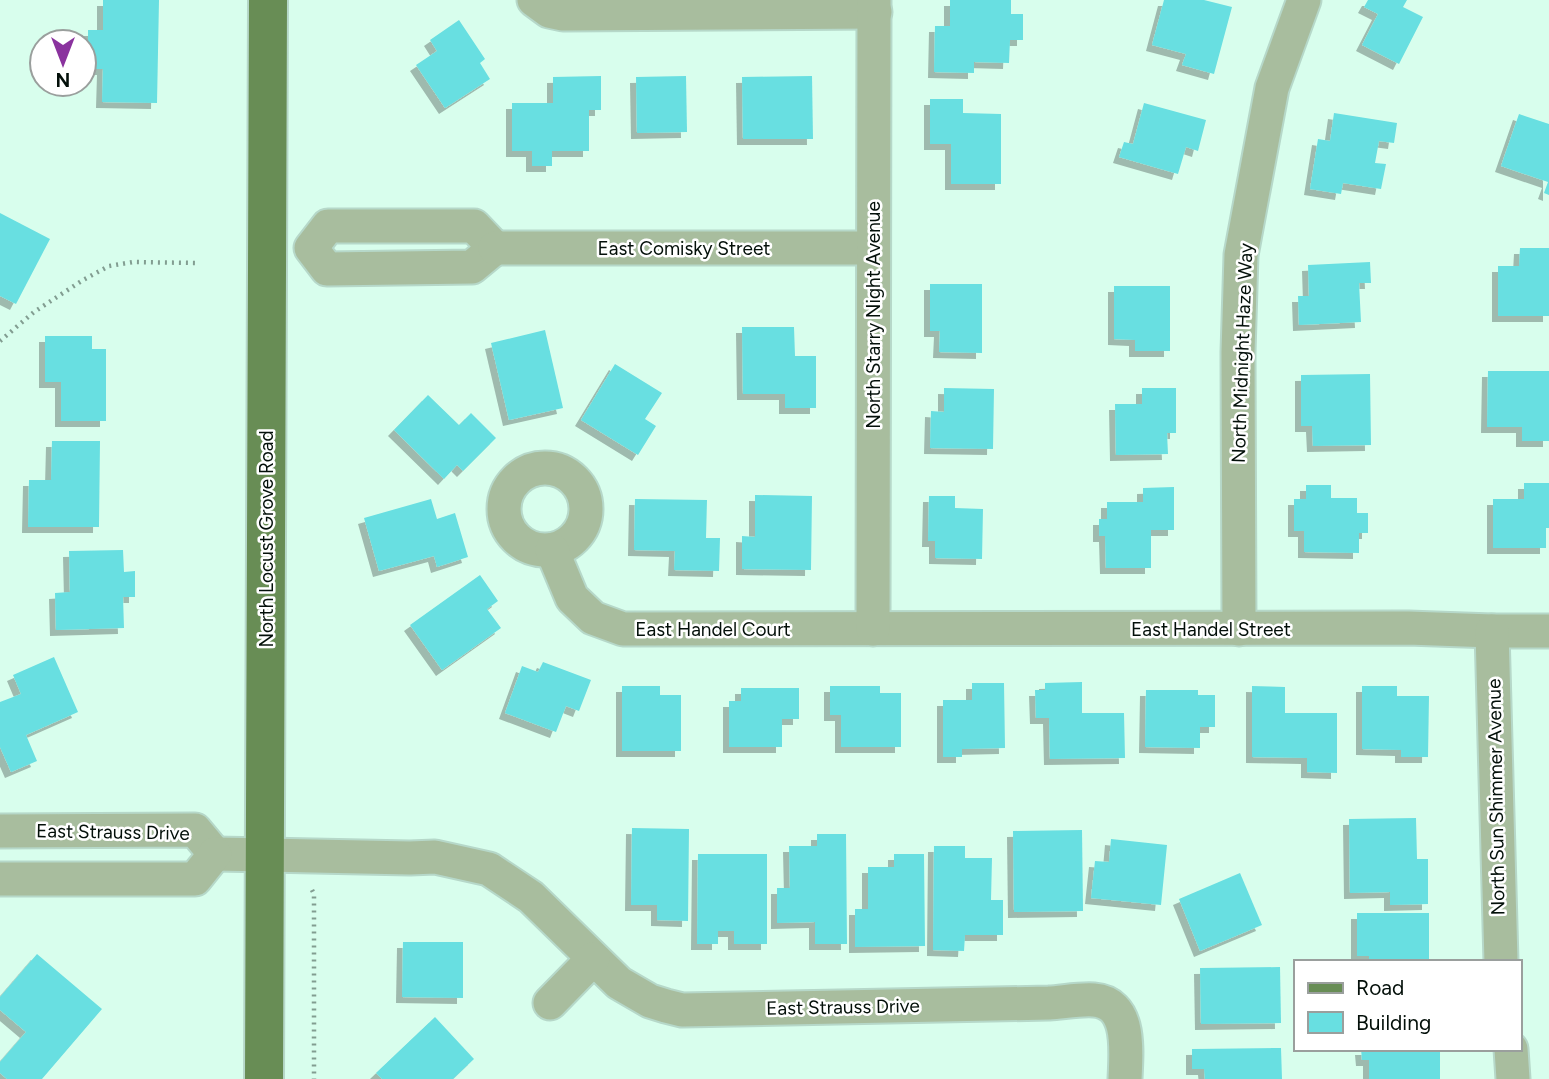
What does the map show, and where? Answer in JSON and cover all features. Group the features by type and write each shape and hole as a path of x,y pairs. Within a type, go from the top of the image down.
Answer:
{"main road":[{"name":"North Locust Grove Road","path":"264,1079 268,0"}],"street":[{"name":"North Midnight Haze Way","path":"1239,629 1238,352 1241,255 1272,88 1304,0"},
{"path":"535,1 549,11 563,14 874,6"},
{"name":"North Starry Night Avenue","path":"873,629 874,6"},
{"name":"East Comisky Street","path":"267,248 311,248 327,268 472,267 495,248 873,248"},
{"name":"East Handel Court","path":"552,550 572,598 593,618 623,629 873,629"},
{"name":"East Handel Street","path":"873,629 1408,628 1549,631"},
{"name":"North Sun Shimmer Avenue","path":"1492,631 1501,960"},
{"name":"East Strauss Drive","path":"0,831 195,830 215,855"},
{"name":"East Strauss Drive","path":"215,855 435,857 489,869 531,897 619,983 650,1001 682,1010 1093,1000 1109,1003 1119,1015 1125,1034 1125,1079"},
{"name":"East Strauss Drive","path":"0,879 195,879 215,855"},
{"path":"550,1003 593,959"},
{"path":"1511,1051 1513,1079"}],"path":[{"path":"0,341 34,312 109,266 134,262 197,263"},
{"path":"312,890 314,1079"}],"building":[{"path":"103,0 159,0 157,103 102,102 103,69 98,69 98,30 103,30"},
{"path":"950,0 1011,0 1011,14 1023,14 1023,40 1010,40 1009,63 974,62 974,73 934,72 935,26 950,26"},
{"path":"1164,0 1204,0 1232,7 1214,74 1182,65 1186,54 1152,45"},
{"path":"1368,0 1407,0 1403,7 1423,17 1399,64 1362,45 1378,14 1364,7"},
{"path":"459,20 485,59 480,63 490,79 445,108 416,65 437,51 430,40"},
{"path":"601,76 601,110 589,110 589,151 552,151 552,166 532,166 532,151 512,151 512,103 553,103 553,77"},
{"path":"686,76 687,132 637,133 636,77"},
{"path":"812,76 813,139 743,139 742,77"},
{"path":"930,99 963,99 963,113 1001,114 1001,184 951,184 951,144 930,144"},
{"path":"1144,103 1206,120 1198,151 1186,147 1178,174 1119,157 1124,142 1133,144"},
{"path":"1334,113 1397,123 1394,143 1379,141 1375,163 1386,164 1381,189 1343,183 1341,194 1310,189 1318,139 1330,141"},
{"path":"1519,114 1549,124 1549,195 1544,193 1548,182 1501,166"},
{"path":"0,213 50,239 16,304 0,296"},
{"path":"1520,248 1549,248 1549,316 1498,316 1498,266 1519,266"},
{"path":"1370,262 1371,283 1359,283 1361,322 1299,325 1298,296 1309,296 1308,265"},
{"path":"930,284 982,284 982,353 939,352 940,331 930,331"},
{"path":"1114,286 1170,286 1170,351 1135,351 1135,340 1114,339"},
{"path":"742,327 794,327 795,356 816,356 816,408 785,408 785,394 743,394"},
{"path":"545,330 563,408 509,420 491,343"},
{"path":"45,336 92,336 92,349 106,349 106,421 61,421 61,382 45,382"},
{"path":"615,364 662,393 645,419 656,426 638,455 581,420"},
{"path":"1488,371 1549,371 1549,441 1522,441 1522,427 1487,427"},
{"path":"1370,374 1371,445 1313,446 1312,426 1301,426 1301,375"},
{"path":"944,388 994,389 993,449 930,448 931,411 944,412"},
{"path":"1142,388 1176,388 1176,433 1167,433 1168,454 1116,455 1115,404 1142,404"},
{"path":"428,395 459,425 471,413 496,438 463,471 457,465 444,479 394,430"},
{"path":"52,441 100,441 99,527 28,527 29,480 51,480"},
{"path":"1524,483 1549,483 1546,548 1493,548 1493,499 1524,499"},
{"path":"1306,485 1331,485 1331,498 1357,498 1357,513 1368,513 1368,533 1359,533 1359,553 1304,552 1304,531 1294,531 1294,499 1306,499"},
{"path":"1174,487 1174,530 1151,530 1151,568 1106,568 1105,536 1099,536 1099,519 1107,519 1107,502 1143,502 1143,488"},
{"path":"755,495 812,496 811,570 742,569 742,536 755,537"},
{"path":"929,496 955,496 955,508 983,509 982,559 935,558 935,541 928,541"},
{"path":"431,499 437,519 455,513 468,557 437,567 434,556 379,571 364,518"},
{"path":"635,499 707,500 706,538 720,538 719,571 674,570 675,551 634,550"},
{"path":"123,550 124,572 135,571 135,597 123,597 124,628 56,630 55,593 70,592 69,551"},
{"path":"480,575 498,601 487,609 501,628 442,670 410,625"},
{"path":"54,657 78,712 26,735 37,761 11,772 0,747 0,702 21,694 13,675"},
{"path":"543,662 591,680 579,711 566,706 556,732 505,713 522,666 538,672"},
{"path":"1082,682 1082,713 1124,713 1125,758 1050,759 1049,718 1036,718 1035,690 1045,690 1045,683"},
{"path":"972,683 1004,683 1005,748 962,749 962,757 943,757 943,700 972,700"},
{"path":"622,686 660,686 660,695 681,695 681,751 622,751"},
{"path":"830,686 880,686 880,693 901,693 901,747 841,747 841,715 830,715"},
{"path":"1252,686 1285,687 1285,713 1337,713 1337,773 1307,772 1307,758 1252,757"},
{"path":"1362,686 1397,686 1397,696 1429,696 1428,757 1401,757 1401,750 1362,749"},
{"path":"741,688 799,688 799,719 782,719 782,747 729,747 729,701 741,701"},
{"path":"1146,690 1198,690 1198,695 1215,695 1215,727 1200,727 1200,748 1145,747"},
{"path":"1416,818 1417,859 1428,859 1428,904 1390,905 1390,892 1350,893 1349,819"},
{"path":"632,828 689,829 688,921 657,920 657,905 631,905"},
{"path":"1082,830 1083,911 1014,912 1013,831"},
{"path":"817,834 846,834 847,944 815,944 815,922 777,923 777,888 790,888 789,846 817,846"},
{"path":"1111,839 1167,845 1161,905 1091,898 1095,861 1109,862"},
{"path":"934,846 965,846 965,858 992,858 991,900 1003,900 1003,935 965,935 964,951 933,950"},
{"path":"698,854 767,854 767,944 734,944 734,931 718,931 718,944 697,944"},
{"path":"894,854 924,854 925,946 855,947 855,909 868,909 868,867 894,867"},
{"path":"1240,873 1262,925 1200,951 1179,899"},
{"path":"1357,913 1429,913 1429,960 1369,960 1369,956 1357,956"},
{"path":"403,942 463,942 463,998 402,997"},
{"path":"37,954 102,1009 42,1079 7,1079 0,1073 0,1062 26,1032 0,1010 0,997"},
{"path":"1280,967 1281,1023 1201,1024 1200,968"},
{"path":"435,1017 474,1059 453,1079 382,1079 376,1073"},
{"path":"1281,1048 1282,1079 1205,1079 1204,1069 1192,1069 1192,1049"},
{"path":"1361,1051 1440,1051 1440,1079 1369,1079 1369,1060 1362,1060"}]}
